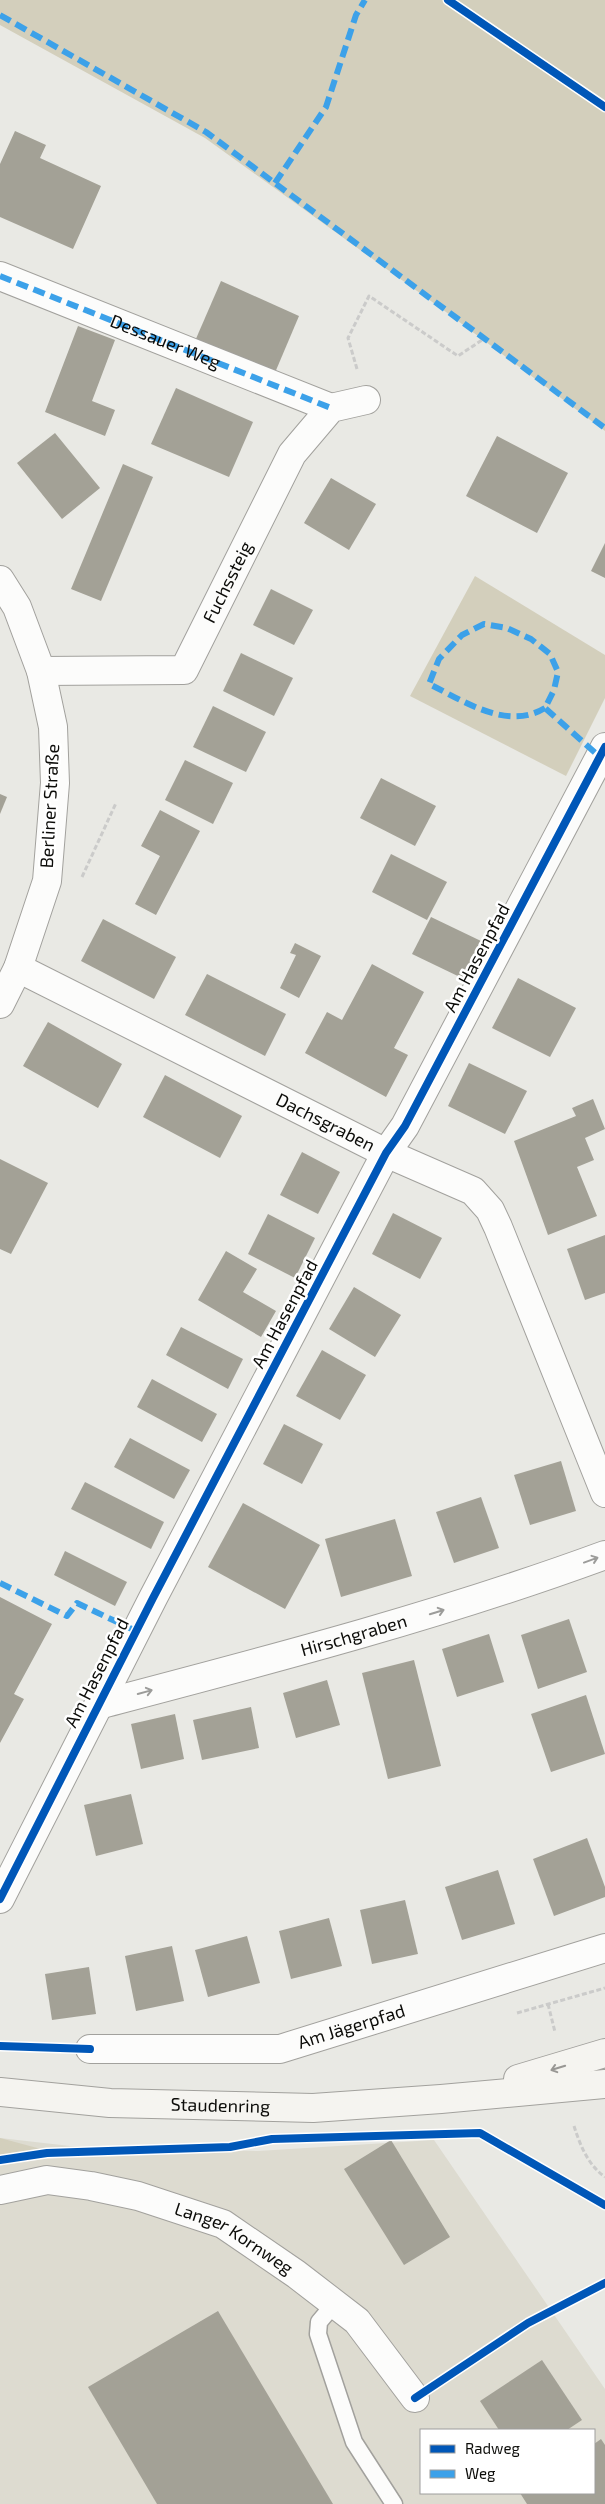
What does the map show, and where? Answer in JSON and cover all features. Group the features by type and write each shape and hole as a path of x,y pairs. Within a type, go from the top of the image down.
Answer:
{"main road":[{"name":"Staudenring","path":"441,2099 531,2076 605,2053"},
{"name":"Staudenring","path":"0,2092 110,2103 313,2108 441,2099 605,2084"}],"street":[{"name":"Dessauer Weg","path":"0,276 331,408"},
{"path":"331,408 366,400"},
{"name":"Fuchssteig","path":"41,671 184,670 292,454 331,408"},
{"name":"Berliner Straße","path":"0,580 17,607 41,671 53,727 55,783 47,882 18,968 0,1004"},
{"name":"Am Hasenpfad","path":"0,1899 98,1705 386,1153 405,1126 605,747"},
{"name":"Dachsgraben","path":"18,968 386,1153 473,1191 490,1210 605,1493"},
{"name":"Hirschgraben","path":"98,1705 393,1626 528,1584 605,1555"},
{"name":"Am Jägerpfad","path":"90,2050 280,2049 605,1948"},
{"name":"Langer Kornweg","path":"0,2190 47,2180 91,2186 138,2196 223,2224 296,2274 357,2321 415,2398"}],"lane":[{"path":"335,2304 319,2322 318,2334 354,2442 394,2504"}],"path":[{"path":"366,400 348,338 369,296 458,356 486,338"},
{"path":"556,2038 548,2004 605,1988"},
{"path":"574,2126 582,2150 605,2177"}],"shaded area":[{"path":"0,0 605,0 605,431 442,309 205,138 0,25"},
{"path":"475,576 605,655 605,698 566,776 410,696"},
{"path":"0,2138 70,2146 258,2151 434,2140 605,2389 605,2504 0,2504"},
{"path":"0,2138 41,2149 0,2155"}],"building":[{"path":"15,131 46,145 40,158 101,186 73,249 0,217 0,164"},
{"path":"221,281 299,316 274,375 195,341"},
{"path":"78,326 115,340 92,401 115,410 105,436 45,412"},
{"path":"176,388 253,422 229,477 151,444"},
{"path":"55,433 100,488 62,519 17,463"},
{"path":"497,436 568,473 537,533 466,496"},
{"path":"123,464 153,477 101,601 71,589"},
{"path":"331,478 376,504 349,550 304,523"},
{"path":"605,543 605,578 591,571"},
{"path":"271,589 313,610 294,645 253,625"},
{"path":"241,653 293,678 274,716 223,691"},
{"path":"213,706 266,732 246,772 193,747"},
{"path":"185,760 233,783 213,824 165,800"},
{"path":"381,778 436,806 415,846 360,818"},
{"path":"0,794 7,797 0,814"},
{"path":"160,810 200,831 156,915 135,904 160,856 141,846"},
{"path":"391,854 447,882 427,920 372,892"},
{"path":"431,917 481,941 464,979 412,954"},
{"path":"103,919 176,957 154,999 81,961"},
{"path":"295,943 321,956 299,998 280,988 296,955 290,953"},
{"path":"372,964 424,992 394,1048 408,1055 386,1097 305,1053 327,1012 342,1020"},
{"path":"207,974 286,1014 265,1056 185,1015"},
{"path":"518,978 576,1008 550,1057 492,1028"},
{"path":"48,1022 122,1064 98,1108 23,1066"},
{"path":"469,1063 527,1091 505,1134 448,1106"},
{"path":"165,1075 242,1116 220,1158 143,1117"},
{"path":"593,1099 605,1129 585,1138 594,1160 577,1167 597,1216 548,1235 514,1141 576,1116 572,1108"},
{"path":"302,1152 340,1172 318,1214 280,1195"},
{"path":"0,1159 48,1183 11,1254 0,1249"},
{"path":"393,1213 442,1238 420,1279 372,1254"},
{"path":"268,1214 315,1238 295,1278 248,1254"},
{"path":"605,1235 605,1293 585,1300 567,1249"},
{"path":"226,1251 257,1269 243,1292 276,1311 261,1337 198,1300"},
{"path":"354,1287 401,1315 375,1357 329,1329"},
{"path":"181,1327 243,1359 228,1389 166,1355"},
{"path":"322,1350 366,1375 340,1420 296,1396"},
{"path":"152,1379 217,1414 202,1442 137,1407"},
{"path":"284,1424 323,1444 302,1484 263,1464"},
{"path":"130,1438 190,1470 174,1499 114,1467"},
{"path":"561,1461 576,1511 530,1525 514,1475"},
{"path":"85,1482 164,1522 151,1549 71,1509"},
{"path":"481,1497 499,1548 454,1563 436,1512"},
{"path":"243,1503 320,1545 285,1609 208,1567"},
{"path":"395,1519 412,1576 341,1597 325,1539"},
{"path":"65,1551 127,1582 115,1606 54,1575"},
{"path":"0,1597 52,1624 14,1694 24,1699 0,1743"},
{"path":"569,1619 587,1672 538,1689 521,1635"},
{"path":"489,1634 504,1682 457,1697 442,1649"},
{"path":"414,1660 441,1766 388,1779 362,1673"},
{"path":"327,1680 340,1725 296,1738 283,1693"},
{"path":"586,1695 605,1754 551,1772 531,1714"},
{"path":"251,1707 259,1748 202,1760 193,1720"},
{"path":"175,1714 184,1759 141,1769 131,1724"},
{"path":"131,1794 143,1844 96,1856 84,1805"},
{"path":"587,1838 605,1887 605,1897 554,1916 533,1859"},
{"path":"498,1870 515,1924 462,1940 445,1887"},
{"path":"405,1900 418,1954 372,1964 360,1910"},
{"path":"329,1918 342,1966 291,1979 279,1931"},
{"path":"247,1936 260,1983 208,1997 195,1950"},
{"path":"172,1946 184,2001 136,2011 125,1956"},
{"path":"89,1967 96,2014 52,2020 45,1974"},
{"path":"391,2140 450,2237 404,2265 344,2169"},
{"path":"218,2311 333,2504 157,2504 88,2387"},
{"path":"542,2360 582,2420 568,2429 498,2429 480,2401"},
{"path":"601,2439 605,2445 605,2504 527,2504 521,2494 595,2494 595,2443"}],"marked path":[{"path":"275,183 326,107 356,15 365,0"},
{"path":"0,15 206,132 605,428"},
{"path":"0,276 331,408"},
{"path":"545,708 531,714 501,715 471,705 429,684 439,659 462,635 484,624 507,628 531,639 550,654 558,672 554,690 545,708 600,757"},
{"path":"0,1583 67,1616 77,1603 136,1631"}],"cycle path":[{"path":"448,0 605,107"},
{"path":"0,1899 153,1598 386,1153 405,1126 605,747"},
{"path":"0,2046 90,2049"},
{"path":"0,2160 47,2153 230,2147 272,2139 480,2133 605,2205"},
{"path":"415,2398 528,2323 605,2283"}]}
